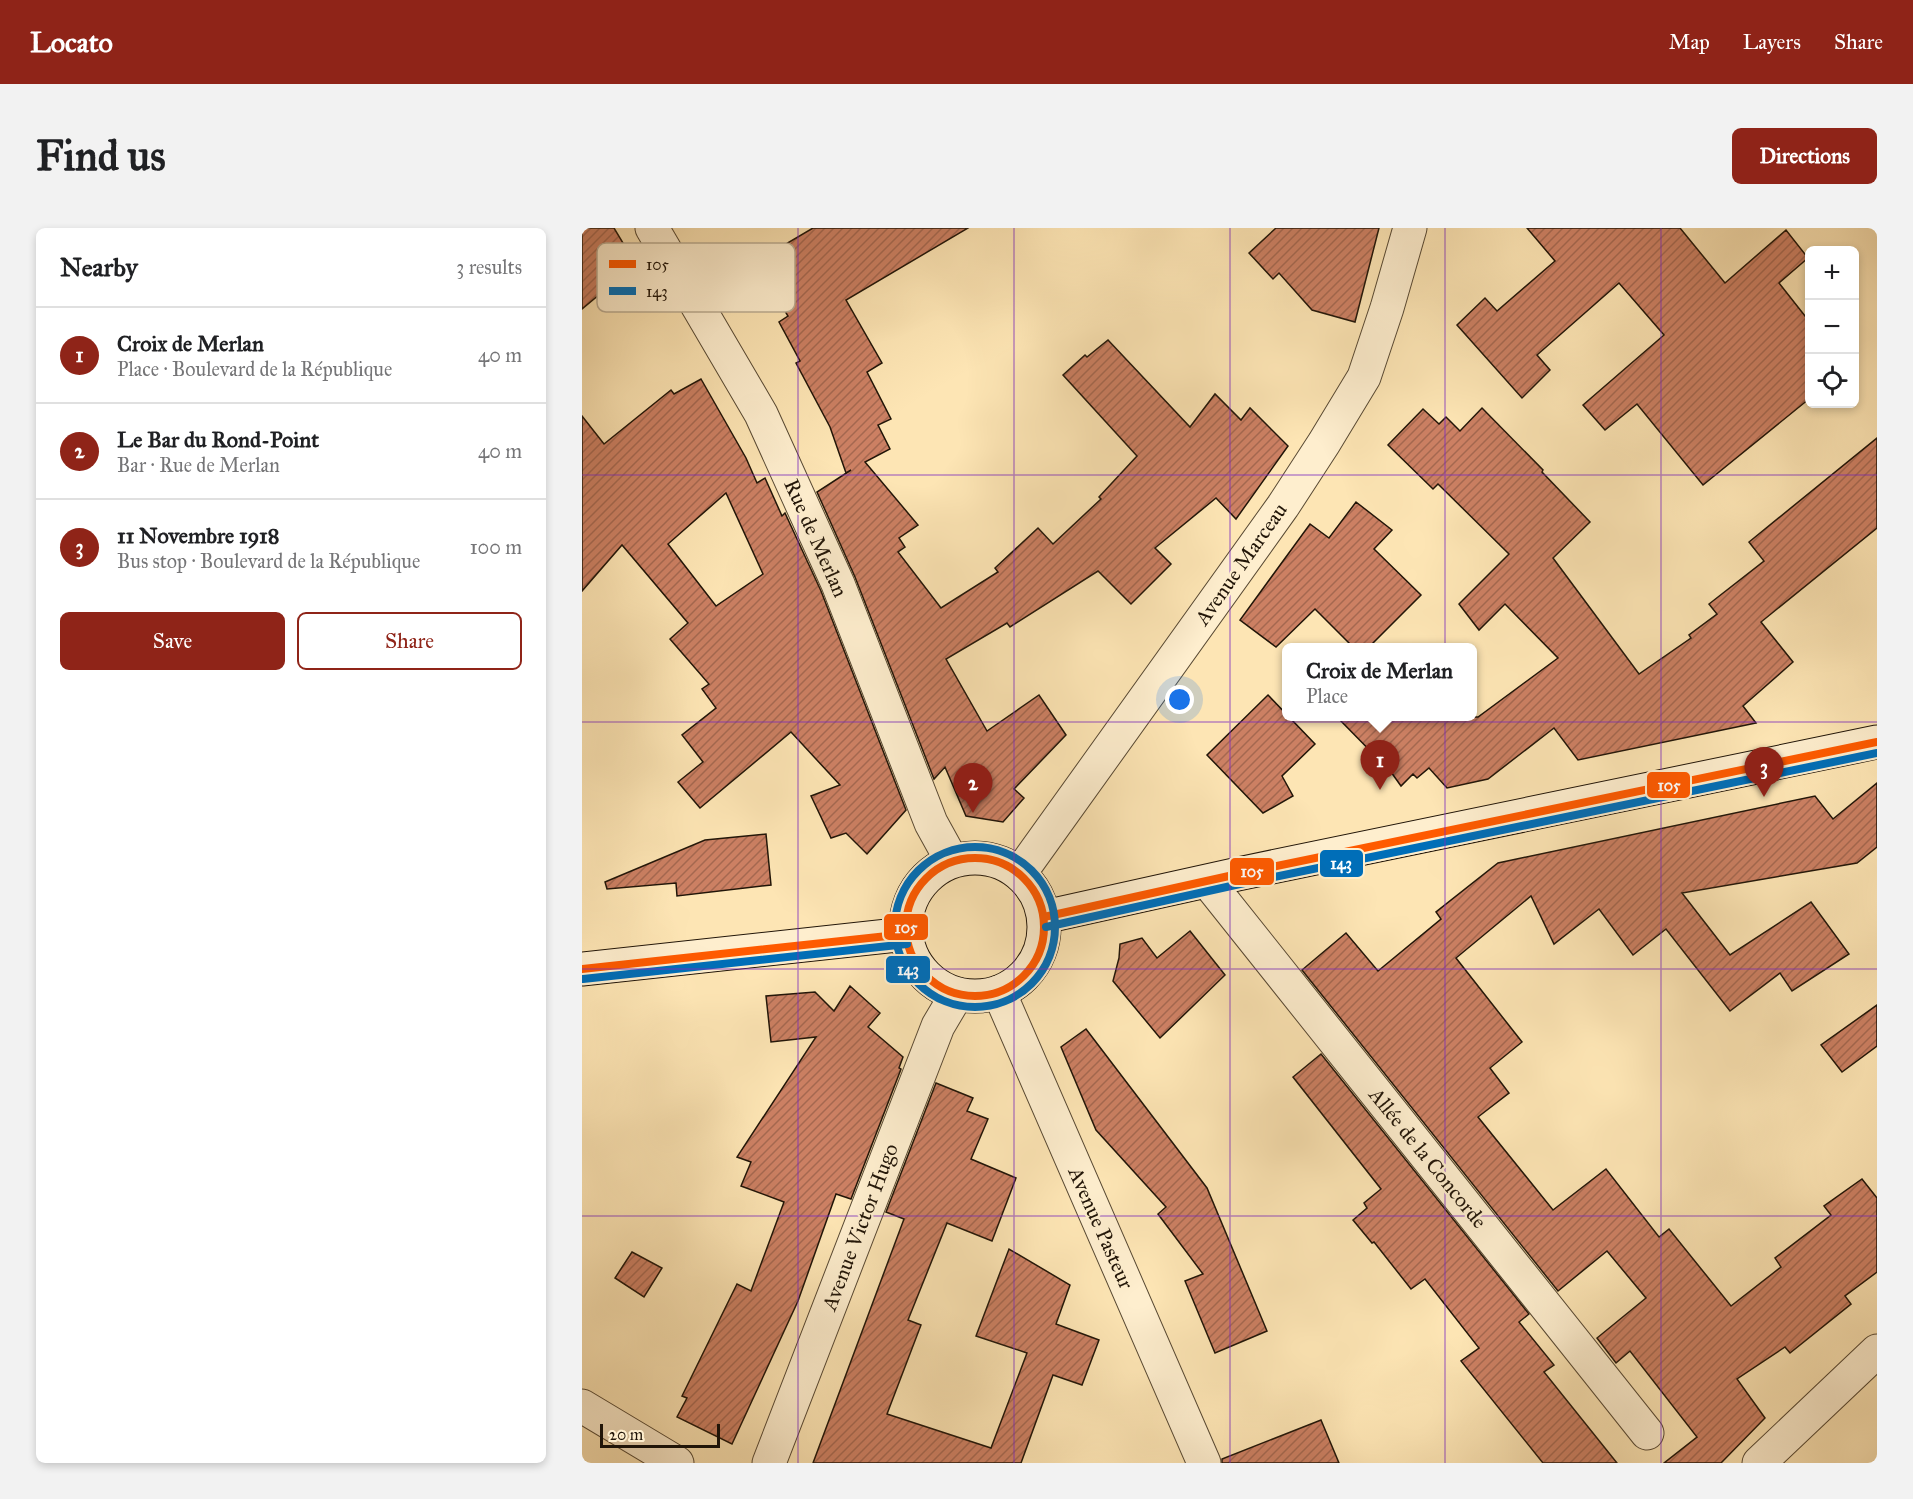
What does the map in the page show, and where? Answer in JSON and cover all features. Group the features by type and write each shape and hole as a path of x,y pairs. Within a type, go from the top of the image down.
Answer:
{"street":[{"name":"Rue de Merlan","path":"652,228 661,243"},
{"name":"Avenue Marceau","path":"1020,873 1282,506 1364,377 1410,228"},
{"name":"Rue de Merlan","path":"701,312 761,414 838,584 931,823 952,861"},
{"path":"1044,917 1239,874 1877,742"},
{"path":"970,857 988,858 1020,873 1036,893 1044,917 1043,940 1035,963 1019,981 999,992 978,996 957,994 937,986 921,972 911,954 906,934 906,916 912,897 922,882 936,869 952,861 970,857"},
{"name":"Allée de la Concorde","path":"1208,882 1647,1433"},
{"path":"582,969 906,934"},
{"name":"Avenue Pasteur","path":"999,992 1203,1463"},
{"name":"Avenue Victor Hugo","path":"769,1463 938,1026 957,994"},
{"path":"1759,1463 1877,1351"},
{"path":"582,1406 677,1463"}],"building":[{"path":"582,228 614,228 623,243 597,243 597,296 582,309"},
{"path":"813,228 968,228 846,300 882,363 867,372 891,419 878,425 890,449 865,462 918,525 899,538 905,547 898,552 941,608 998,572 995,568 1038,528 1053,544 1101,499 1099,497 1137,456 1063,375 1085,355 1087,357 1108,340 1190,427 1215,394 1241,420 1250,408 1288,446 1236,519 1216,498 1155,548 1171,564 1131,604 1098,571 1010,627 1007,623 946,659 987,731 1039,695 1066,735 1014,789 1024,798 1003,822 966,816 945,767 934,779 855,577 817,492 851,470 846,473 830,427 796,363 800,361 779,322 788,316 786,312 795,312 795,243 788,243"},
{"path":"1276,228 1379,228 1355,322 1312,310 1279,273 1273,279 1249,253"},
{"path":"1527,228 1680,228 1725,283 1786,230 1805,254 1805,261 1779,283 1805,316 1805,402 1703,485 1637,404 1605,430 1583,405 1664,335 1619,283 1537,355 1550,370 1522,398 1457,325 1485,298 1497,311 1555,261"},
{"path":"701,379 746,458 757,483 765,478 782,516 785,513 821,591 906,810 867,854 846,833 831,838 811,796 840,785 791,732 700,808 678,782 703,762 682,735 716,708 702,689 709,684 670,639 688,623 622,545 582,591 582,416 604,444 671,390 674,394","holes":["726,493 763,574 716,606 668,544"]},
{"path":"1482,408 1590,522 1553,558 1639,674 1691,638 1689,635 1717,614 1709,604 1764,561 1749,542 1877,438 1877,528 1761,622 1793,662 1743,706 1756,723 1578,760 1554,728 1488,779 1447,788 1429,768 1417,778 1413,774 1401,786 1391,772 1341,721 1477,721 1477,717 1558,658 1505,604 1479,630 1459,604 1509,554 1438,484 1433,489 1388,445 1423,409 1439,424 1446,417 1460,431"},
{"path":"1356,502 1392,530 1374,549 1421,595 1373,643 1349,643 1315,609 1276,647 1240,620 1310,524 1329,538"},
{"path":"1268,695 1282,710 1282,721 1293,721 1315,744 1282,776 1293,796 1263,813 1207,755"},
{"path":"1877,783 1877,847 1857,863 1682,893 1730,955 1811,902 1849,954 1792,991 1780,973 1730,1011 1666,929 1633,955 1599,909 1554,944 1531,896 1456,958 1522,1042 1490,1068 1509,1093 1478,1117 1553,1210 1606,1169 1659,1237 1669,1229 1731,1306 1781,1267 1775,1258 1831,1215 1824,1206 1862,1179 1877,1198 1877,1272 1845,1296 1851,1304 1790,1353 1785,1347 1737,1379 1765,1418 1721,1463 1664,1463 1697,1437 1630,1351 1616,1363 1597,1338 1646,1298 1607,1251 1558,1291 1302,970 1346,933 1378,971 1441,919 1436,912 1498,863 1815,796 1833,819"},
{"path":"766,834 771,885 677,896 676,883 607,889 605,882 705,840"},
{"path":"1190,931 1225,975 1160,1038 1113,981 1120,944 1142,938 1157,958"},
{"path":"850,986 880,1013 868,1027 903,1057 899,1068 901,1069 851,1199 836,1194 798,1301 732,1444 677,1417 687,1398 682,1396 737,1284 751,1291 784,1202 741,1186 751,1162 737,1157 816,1037 771,1042 766,996 815,992 834,1011"},
{"path":"1877,1005 1877,1046 1842,1072 1821,1045"},
{"path":"1086,1029 1207,1188 1267,1331 1215,1353 1185,1281 1203,1274 1158,1214 1166,1207 1096,1130 1061,1047"},
{"path":"1321,1054 1529,1314 1519,1322 1554,1365 1544,1372 1617,1463 1543,1463 1461,1361 1479,1348 1425,1279 1411,1289 1374,1242 1372,1243 1353,1220 1367,1208 1364,1203 1381,1189 1293,1077"},
{"path":"936,1083 973,1098 967,1111 988,1119 971,1159 1016,1178 992,1241 947,1223 908,1320 921,1325 887,1414 991,1448 1027,1353 976,1336 1009,1249 1070,1285 1056,1324 1099,1340 1082,1385 1053,1375 1021,1463 813,1463 904,1219 886,1212"},
{"path":"632,1252 662,1268 644,1297 615,1278"},
{"path":"1321,1420 1339,1463 1222,1463 1222,1459"}],"transit line":[{"name":"105","path":"1044,917 1238,874 1877,742"},
{"name":"143","path":"1046,927 1240,884 1877,753"},
{"name":"143","path":"975,847 1005,853 1031,871 1049,897 1055,927 1049,957 1031,983 1005,1001 975,1007 945,1001 919,983 901,957 895,927 901,897 919,871 945,853 975,847"},
{"name":"105","path":"975,858 1001,863 1024,878 1039,901 1044,927 1039,953 1024,976 1001,991 975,996 949,991 926,976 911,953 906,927 911,901 926,878 949,863 975,858"},
{"name":"105","path":"582,969 906,934"},
{"name":"143","path":"583,979 907,944"}],"place":[{"name":"Croix de Merlan","path":"1380,790"},
{"name":"11 Novembre 1918","path":"1764,797"},
{"name":"Le Bar du Rond-Point","path":"973,813"}]}
